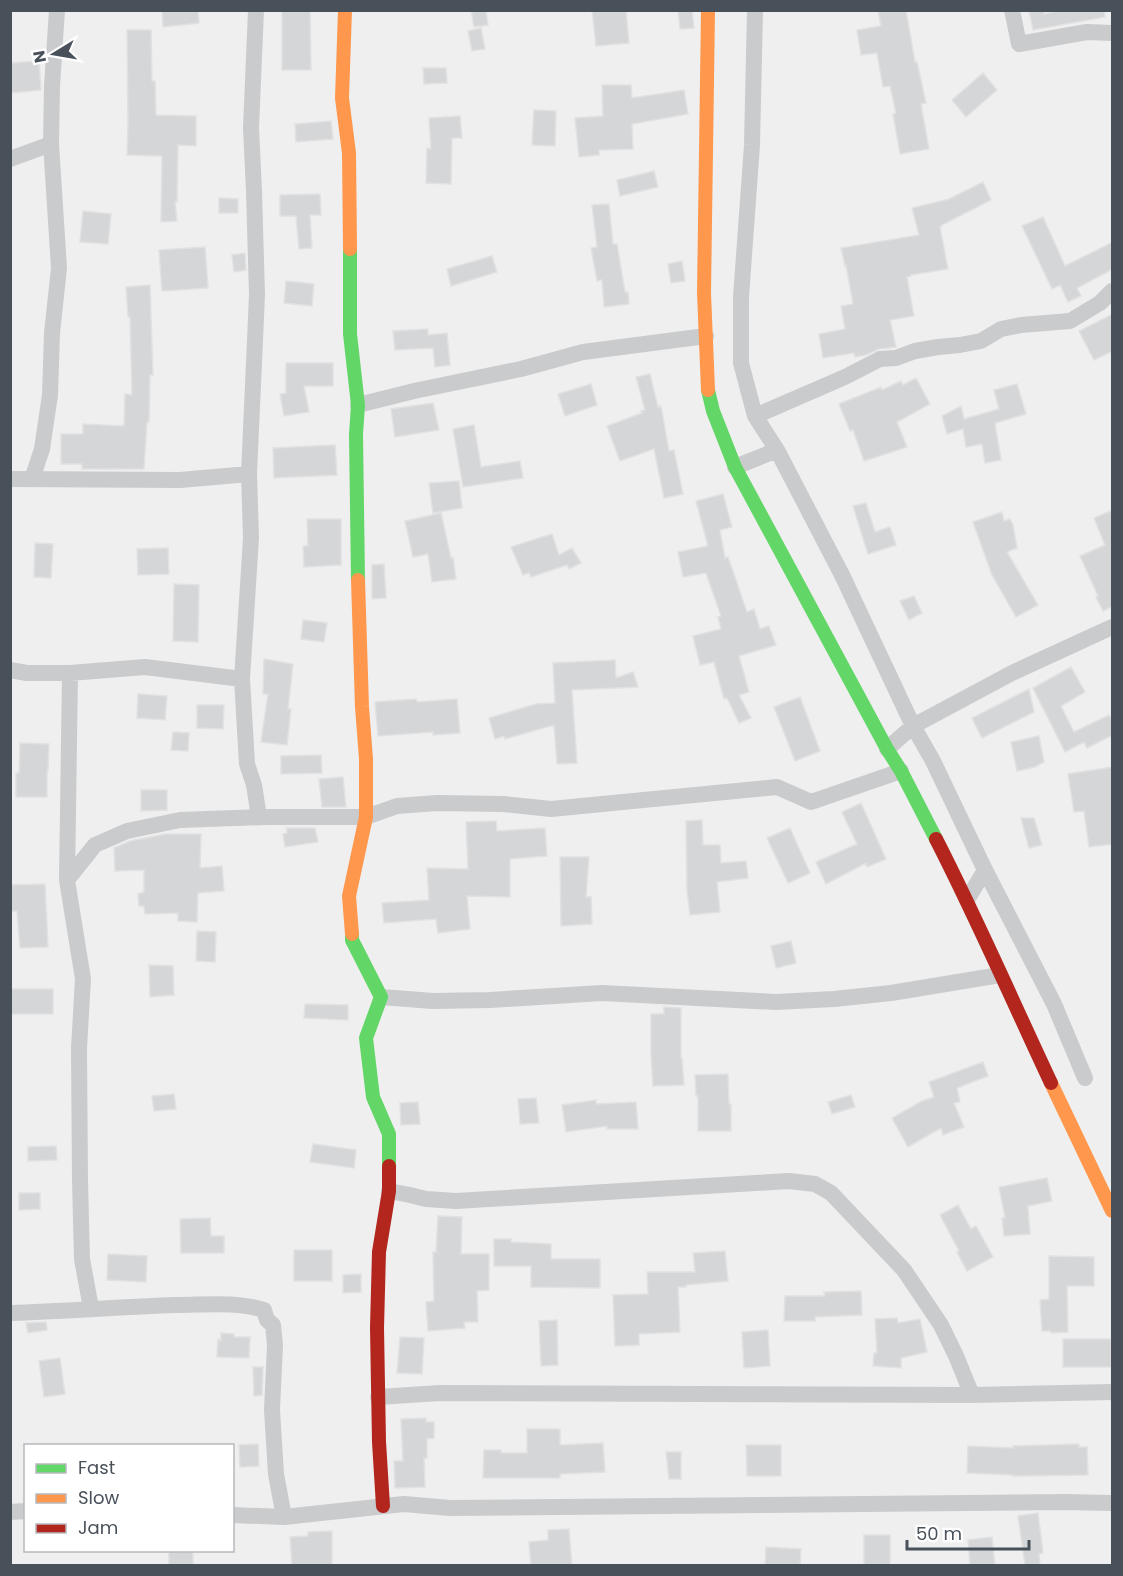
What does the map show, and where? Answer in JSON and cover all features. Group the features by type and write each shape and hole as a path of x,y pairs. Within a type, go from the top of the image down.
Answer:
{"street":[{"path":"32,479 42,449 50,395 52,333 59,268 51,144 57,10"},
{"path":"256,10 251,128 257,296 249,474 251,538 242,679 247,764 254,785 259,817"},
{"path":"345,10 342,98 349,153 350,334 358,405 356,434 359,623 366,759 366,818 349,896 352,940 381,997 366,1038 373,1096 389,1134 388,1191 379,1252 378,1397 383,1506"},
{"path":"708,10 704,293 707,386 713,411 735,467 901,771 967,900 1000,975 1113,1211"},
{"path":"755,10 752,145 741,297 741,363 755,416 777,450 842,575 913,726 933,761 985,870 1054,1004 1086,1078"},
{"path":"1012,10 1019,44 1087,32 1113,33"},
{"path":"10,159 51,144"},
{"path":"755,416 845,377 880,359 896,358 915,351 981,341 1001,329 1070,321 1100,303 1113,291"},
{"path":"358,405 521,369 583,352 706,336"},
{"path":"735,467 777,450"},
{"path":"10,478 180,480 249,474"},
{"path":"887,749 913,726 1012,673 1113,627"},
{"path":"10,670 70,673 145,668 242,679"},
{"path":"70,673 67,880 83,979 79,1048 80,1181 82,1259 91,1308"},
{"path":"67,880 95,844 127,831 180,820 259,817 366,818 398,806 437,803 503,804 551,809 777,787 811,802 901,771"},
{"path":"967,900 985,870"},
{"path":"381,997 490,1000 602,993 776,1002 891,993 1000,975"},
{"path":"388,1191 426,1199 456,1201 789,1181 814,1184 831,1193 904,1270 941,1325 972,1395"},
{"path":"10,1313 217,1304 264,1310 267,1320 273,1325 272,1410 275,1463 284,1517"},
{"path":"378,1397 440,1393 972,1395 1113,1392"},
{"path":"234,1515 284,1517 404,1504 462,1508 1113,1503"}],"building":[{"path":"162,10 198,10 199,23 163,27"},
{"path":"282,10 310,10 311,70 282,70"},
{"path":"471,10 486,10 488,25 474,27"},
{"path":"592,10 626,10 629,43 596,46"},
{"path":"678,10 692,10 694,28 680,29"},
{"path":"878,10 906,10 915,62 917,62 926,103 921,104 929,149 900,154 893,114 896,113 890,86 883,87 877,53 861,55 857,30 881,26"},
{"path":"1029,10 1044,10 1044,14 1063,10 1104,10 1105,17 1033,30"},
{"path":"481,28 485,49 472,51 468,31"},
{"path":"127,30 151,30 152,81 155,81 156,115 196,116 196,146 178,145 177,202 175,202 177,221 161,222 162,156 127,155"},
{"path":"39,61 41,90 10,93 10,63"},
{"path":"423,68 446,68 447,83 424,84"},
{"path":"983,73 997,90 966,117 952,100"},
{"path":"602,85 631,85 632,98 684,90 688,114 632,124 633,149 599,150 599,155 579,157 575,118 603,116"},
{"path":"534,110 556,111 555,146 532,145"},
{"path":"460,116 462,138 452,138 451,184 426,183 427,148 431,149 429,118"},
{"path":"331,121 333,139 296,142 295,124"},
{"path":"654,171 658,187 620,196 617,180"},
{"path":"983,182 991,200 940,227 948,269 907,277 914,316 890,320 896,347 879,349 855,357 854,353 823,358 819,334 845,329 841,306 853,304 841,248 919,235 912,208 949,199"},
{"path":"320,194 321,215 310,215 312,248 299,249 296,216 280,216 280,195"},
{"path":"219,198 238,199 238,213 219,213"},
{"path":"609,204 613,244 617,244 629,304 604,307 602,280 597,281 591,248 597,247 592,205"},
{"path":"83,211 111,214 108,244 80,242"},
{"path":"1043,217 1065,266 1113,242 1113,269 1077,288 1081,296 1068,302 1060,285 1052,289 1022,226"},
{"path":"205,247 208,288 162,291 159,250"},
{"path":"245,253 246,270 234,272 232,255"},
{"path":"492,256 497,272 451,286 447,269"},
{"path":"682,261 685,281 671,283 668,264"},
{"path":"286,281 314,284 312,306 284,303"},
{"path":"150,285 153,375 150,375 149,422 147,422 144,469 82,469 82,464 61,464 61,434 83,434 83,424 124,425 125,394 132,395 130,317 128,317 126,287"},
{"path":"1113,314 1113,351 1094,360 1079,331"},
{"path":"428,329 428,335 447,333 450,365 435,367 433,348 395,350 393,331"},
{"path":"286,363 333,363 333,386 304,386 309,412 284,416 280,394 286,393"},
{"path":"650,374 658,407 661,406 669,451 674,450 683,494 664,498 654,449 620,461 607,426 645,410 636,377"},
{"path":"916,378 930,404 897,422 907,447 864,461 853,430 850,431 839,404 881,387 882,390 901,381 903,385"},
{"path":"591,384 597,405 565,416 558,394"},
{"path":"1017,384 1026,414 995,423 1001,460 985,463 982,444 966,447 963,429 947,434 942,416 961,406 964,419 999,409 994,390"},
{"path":"433,403 439,430 395,437 391,409"},
{"path":"474,425 481,467 520,461 523,478 463,487 453,429"},
{"path":"335,445 337,475 274,478 273,448"},
{"path":"459,481 462,508 433,513 429,483"},
{"path":"723,494 732,527 720,530 725,558 728,557 747,612 754,609 760,629 769,626 776,645 739,656 749,692 739,695 751,718 739,723 727,698 724,699 714,662 700,665 693,636 721,629 718,617 721,616 706,573 683,577 678,552 708,546 696,501"},
{"path":"866,503 875,532 890,527 896,545 868,554 853,506"},
{"path":"1113,510 1113,606 1103,611 1080,556 1105,545 1094,518"},
{"path":"1002,512 1004,521 1010,519 1013,525 1017,548 1007,552 1038,605 1016,617 992,575 973,522"},
{"path":"441,513 451,558 453,557 456,579 432,582 428,554 413,557 405,521"},
{"path":"307,519 341,519 341,565 304,567 303,546 308,546"},
{"path":"552,534 559,555 572,548 581,563 569,569 567,565 531,577 529,573 523,575 511,547"},
{"path":"35,543 53,544 51,578 34,577"},
{"path":"168,548 169,574 138,575 137,549"},
{"path":"384,564 386,598 372,599 372,565"},
{"path":"174,584 199,585 198,642 173,641"},
{"path":"914,596 922,613 909,620 900,601"},
{"path":"303,620 327,623 324,642 301,639"},
{"path":"264,659 293,664 287,745 261,742 268,694 263,694"},
{"path":"615,660 616,678 633,672 638,687 572,690 577,763 557,764 554,725 505,739 504,736 495,739 489,718 536,704 555,703 553,663"},
{"path":"1071,667 1085,692 1061,706 1074,732 1109,715 1113,722 1113,735 1087,748 1084,742 1065,752 1033,688"},
{"path":"1029,689 1034,712 982,738 972,718"},
{"path":"138,694 167,696 165,720 137,718"},
{"path":"800,697 820,751 795,761 774,707"},
{"path":"416,699 417,702 457,699 460,733 433,735 433,732 378,736 375,702"},
{"path":"197,705 224,705 223,729 197,728"},
{"path":"173,732 189,733 188,751 171,750"},
{"path":"1039,736 1044,762 1035,767 1017,771 1011,742"},
{"path":"20,743 49,744 47,797 16,797"},
{"path":"321,755 322,773 281,774 281,756"},
{"path":"1113,767 1113,844 1089,847 1084,811 1074,812 1068,774"},
{"path":"343,777 346,807 322,807 319,779"},
{"path":"141,790 167,790 167,810 141,811"},
{"path":"861,803 886,859 867,867 866,863 826,884 816,862 857,844 842,812"},
{"path":"1021,818 1034,818 1042,845 1029,848"},
{"path":"702,820 703,845 720,845 721,863 746,861 748,878 717,882 720,912 690,915 687,890 686,821"},
{"path":"496,821 497,831 545,828 547,856 510,859 510,897 467,896 470,929 438,933 436,919 384,923 382,903 429,900 427,868 468,869 466,822"},
{"path":"287,828 315,828 318,842 285,847 283,834 287,833"},
{"path":"790,828 810,873 788,883 767,838"},
{"path":"166,834 201,834 200,868 222,866 224,891 198,893 197,922 178,921 178,913 145,914 144,906 139,906 138,894 144,892 144,870 115,871 114,848 130,841"},
{"path":"560,857 589,857 586,897 591,897 592,924 561,926"},
{"path":"45,884 48,947 20,948 17,911 10,911 10,885"},
{"path":"197,931 216,932 215,962 196,961"},
{"path":"791,941 796,963 776,968 771,946"},
{"path":"149,965 173,966 174,995 150,997"},
{"path":"10,989 53,989 53,1014 10,1014"},
{"path":"305,1004 348,1005 348,1020 304,1018"},
{"path":"664,1007 681,1008 681,1058 684,1085 653,1086 651,1014 664,1014"},
{"path":"983,1062 988,1076 957,1088 960,1102 954,1103 964,1127 943,1135 941,1128 908,1147 892,1118 934,1097 929,1082"},
{"path":"728,1074 731,1131 698,1131 698,1095 696,1096 695,1075"},
{"path":"174,1094 176,1109 154,1111 152,1096"},
{"path":"851,1095 855,1107 832,1114 828,1102"},
{"path":"536,1098 539,1123 520,1124 518,1099"},
{"path":"596,1100 596,1104 636,1102 638,1129 607,1129 607,1126 566,1132 562,1105"},
{"path":"418,1102 420,1124 401,1125 400,1103"},
{"path":"313,1144 356,1150 354,1168 310,1162"},
{"path":"56,1146 57,1160 28,1161 28,1147"},
{"path":"1047,1178 1052,1201 1028,1206 1030,1234 1004,1236 1002,1218 1005,1218 999,1187"},
{"path":"19,1193 40,1193 40,1209 19,1210"},
{"path":"958,1205 971,1229 976,1226 993,1257 967,1271 940,1215"},
{"path":"438,1216 462,1217 461,1254 489,1254 489,1290 477,1291 478,1322 464,1322 465,1328 428,1331 426,1302 434,1301 433,1252 436,1252"},
{"path":"210,1218 211,1236 224,1236 224,1253 181,1253 180,1219"},
{"path":"494,1239 551,1244 551,1259 600,1259 600,1288 531,1287 531,1266 494,1266"},
{"path":"294,1250 332,1250 332,1281 294,1281"},
{"path":"725,1251 728,1281 678,1287 680,1332 639,1334 639,1345 615,1346 613,1295 648,1294 647,1272 695,1272 693,1253"},
{"path":"108,1254 147,1256 146,1282 107,1280"},
{"path":"1049,1256 1094,1257 1094,1286 1067,1286 1068,1332 1042,1331 1040,1300 1049,1299"},
{"path":"361,1274 361,1292 343,1293 343,1275"},
{"path":"861,1291 862,1315 815,1317 815,1321 784,1321 785,1296 825,1296 824,1292"},
{"path":"897,1318 898,1323 920,1319 927,1352 901,1358 901,1368 873,1366 874,1353 877,1353 875,1319"},
{"path":"557,1320 558,1365 541,1366 539,1321"},
{"path":"46,1322 47,1330 28,1333 26,1323"},
{"path":"768,1330 770,1366 744,1368 742,1332"},
{"path":"221,1333 234,1334 234,1337 250,1337 249,1358 217,1357 218,1339 221,1340"},
{"path":"400,1337 424,1338 422,1374 397,1373"},
{"path":"1063,1339 1111,1339 1111,1367 1063,1367"},
{"path":"60,1358 65,1394 44,1397 39,1361"},
{"path":"253,1367 263,1367 262,1395 254,1396"},
{"path":"426,1418 426,1422 434,1422 434,1438 427,1439 427,1458 424,1458 425,1487 395,1488 394,1461 403,1461 401,1419"},
{"path":"527,1429 560,1429 560,1445 603,1443 605,1472 560,1474 560,1478 483,1478 484,1450 501,1450 501,1453 527,1453"},
{"path":"258,1444 259,1466 240,1467 239,1445"},
{"path":"1079,1444 1079,1447 1087,1447 1088,1475 1013,1476 967,1473 968,1446 1013,1448 1013,1446"},
{"path":"746,1445 781,1445 781,1476 747,1476"},
{"path":"666,1452 681,1452 681,1479 669,1479"},
{"path":"1038,1513 1043,1553 1039,1554 1040,1565 1025,1565 1018,1516"},
{"path":"569,1529 572,1566 531,1566 529,1542 548,1540 548,1530"},
{"path":"332,1531 332,1566 292,1566 290,1537 308,1536 308,1532"},
{"path":"864,1535 890,1535 890,1566 864,1566"},
{"path":"992,1537 995,1566 970,1566 968,1540"},
{"path":"766,1547 801,1549 800,1566 765,1566"},
{"path":"169,1552 193,1552 193,1566 169,1566"}],"traffic: fast":[{"path":"350,249 350,334 358,405 356,434 358,580"},
{"path":"708,390 713,411 735,467 936,839"},
{"path":"352,934 352,940 381,997 366,1038 373,1097 389,1134 389,1166"}],"traffic: slow":[{"path":"345,10 342,98 349,153 350,249"},
{"path":"708,10 704,293 708,390"},
{"path":"352,934 349,896 366,817 366,759 358,580"},
{"path":"1051,1083 1112,1211"}],"traffic: jam":[{"path":"936,839 1051,1083"},
{"path":"383,1506 379,1442 377,1328 379,1252 389,1191 389,1166"}]}
